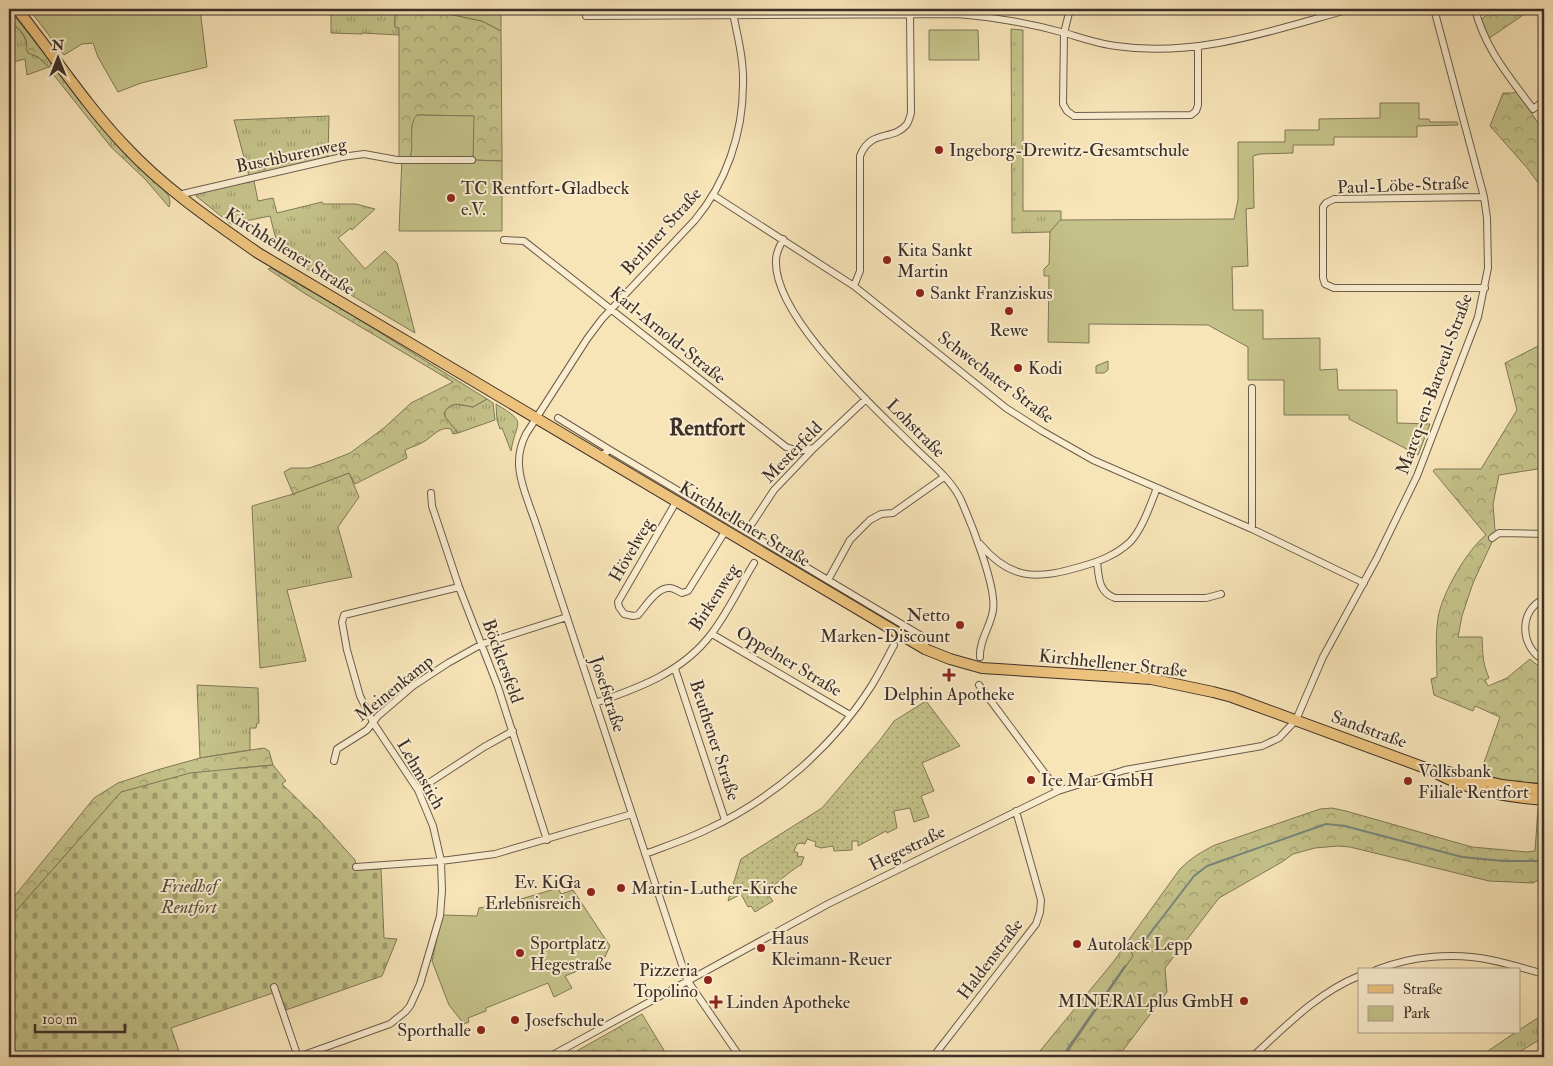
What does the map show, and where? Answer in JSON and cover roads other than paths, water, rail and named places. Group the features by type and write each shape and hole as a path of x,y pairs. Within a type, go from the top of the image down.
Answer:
{"main road":[{"name":"Kirchhellener Straße","path":"17,9 104,123 125,146 178,196 258,253 925,649 950,659 982,668 1151,679 1168,682 1232,697 1296,720"},
{"name":"Sandstraße","path":"1296,720 1470,786 1495,793 1544,800"},
{"name":"Sandstraße","path":"1431,770 1445,771 1507,786 1544,790"}],"street":[{"path":"1070,9 1064,33 1063,104 1066,111 1074,116 1191,115 1196,111 1198,104 1198,47"},
{"path":"586,16 732,12 956,14 999,18 1116,46 1166,49 1198,47 1238,39 1350,9"},
{"name":"Marcq-en-Baroeul-Straße","path":"1296,720 1323,657 1364,583 1417,476 1478,317 1485,288 1489,258 1489,233 1484,198 1434,9"},
{"path":"1475,9 1486,41 1502,67 1533,108 1544,101"},
{"name":"Berliner Straße","path":"536,418 587,338 610,309 695,220 713,195 734,149 740,118 743,79 732,12"},
{"path":"854,286 860,271 860,156 864,146 870,140 899,130 907,123 912,112 910,14"},
{"name":"Buschburenweg","path":"178,196 195,190 253,179 342,157 364,154 397,160 472,160"},
{"name":"Schwechater Straße","path":"713,195 854,286 985,392 1027,422 1068,447 1093,460 1252,529 1364,583"},
{"name":"Paul-Löbe-Straße","path":"1484,198 1334,200 1326,203 1323,207 1323,278 1325,284 1334,288 1485,288"},
{"name":"Lohstraße","path":"783,239 775,260 779,281 792,312 803,329 866,399 944,477 959,497 978,541 994,600 980,656"},
{"name":"Karl-Arnold-Straße","path":"504,240 524,241 786,447 798,451 814,448"},
{"path":"1252,388 1252,529"},
{"name":"Mesterfeld","path":"747,531 767,499 814,448 866,399"},
{"name":"Josefstraße","path":"536,418 521,445 518,460 519,472 687,980 740,1057"},
{"name":"Kirchhellener Straße","path":"558,418 925,638 925,649"},
{"path":"600,456 610,450"},
{"path":"828,580 850,540 870,520 881,514 893,513 944,477"},
{"path":"978,541 992,558 1009,569 1022,573 1040,576 1050,575 1097,562 1116,553 1130,541 1142,524 1158,488"},
{"name":"Böcklersfeld","path":"431,493 432,506 459,587 482,644 513,731 547,840"},
{"name":"Hövelweg","path":"676,502 618,602 619,608 624,614 628,616 638,615 655,595 664,589 670,588 682,593 688,591 726,530"},
{"path":"1492,538 1498,533 1544,534"},
{"path":"1097,562 1100,586 1107,595 1115,598 1206,598 1221,594"},
{"name":"Birkenweg","path":"595,703 636,689 675,668 712,634 754,563"},
{"name":"Lehmstich","path":"298,1057 390,1024 410,1006 420,984 440,916 442,891 441,861 433,826 418,790 374,724 360,696 352,670 343,616 395,601 459,587"},
{"path":"1544,599 1533,605 1527,616 1525,628 1528,644 1537,656 1544,660"},
{"name":"Meinenkamp","path":"334,761 337,749 367,730 374,724 378,716 413,686 448,663 482,644 567,617"},
{"name":"Oppelner Straße","path":"712,634 850,715"},
{"path":"645,854 700,833 726,820 751,805 793,774 821,748 850,715 872,685 894,645"},
{"name":"Beuthener Straße","path":"675,668 726,820"},
{"path":"979,685 1058,791"},
{"name":"Hegestraße","path":"549,1057 828,904 1058,791 1125,770 1262,746 1279,738 1296,720"},
{"path":"418,790 484,746 513,731"},
{"name":"Haldenstraße","path":"933,1057 1036,924 1041,900 1016,811"},
{"path":"356,867 441,861 495,854 632,814"},
{"path":"1383,968 1431,957 1458,956 1490,960 1544,974"},
{"path":"1252,1057 1314,1001 1346,981 1358,976"},
{"path":"274,987 298,1057"}],"waterway":[{"path":"1145,940 1194,876 1207,866 1326,824 1345,826 1462,857 1503,861 1539,861 1544,859"},
{"path":"1062,1057 1125,966"}],"place":[{"name":"Ingeborg-Drewitz-Gesamtschule","path":"939,150"},
{"name":"TC Rentfort-Gladbeck e.V.","path":"451,198"},
{"name":"Kita Sankt Martin","path":"887,260"},
{"name":"Sankt Franziskus","path":"920,293"},
{"name":"Rewe","path":"1009,311"},
{"name":"Kodi","path":"1018,368"},
{"name":"Netto Marken-Discount","path":"960,625"},
{"name":"Delphin Apotheke","path":"949,675"},
{"name":"Ice Mar GmbH","path":"1031,780"},
{"name":"Volksbank Filiale Rentfort","path":"1408,781"},
{"name":"Martin-Luther-Kirche","path":"621,888"},
{"name":"Ev. KiGa Erlebnisreich","path":"591,892"},
{"name":"Autolack Lepp","path":"1077,944"},
{"name":"Haus Kleimann-Reuer","path":"761,948"},
{"name":"Sportplatz Hegestraße","path":"520,953"},
{"name":"Pizzeria Topolino","path":"708,980"},
{"name":"MINERALplus GmbH","path":"1244,1001"},
{"name":"Linden Apotheke","path":"716,1002"},
{"name":"Josefschule","path":"515,1020"},
{"name":"Sporthalle","path":"481,1030"}],"district":[{"name":"Rentfort","path":"707,427"}],"park label":[{"name":"Friedhof Rentfort","path":"189,896"}]}
